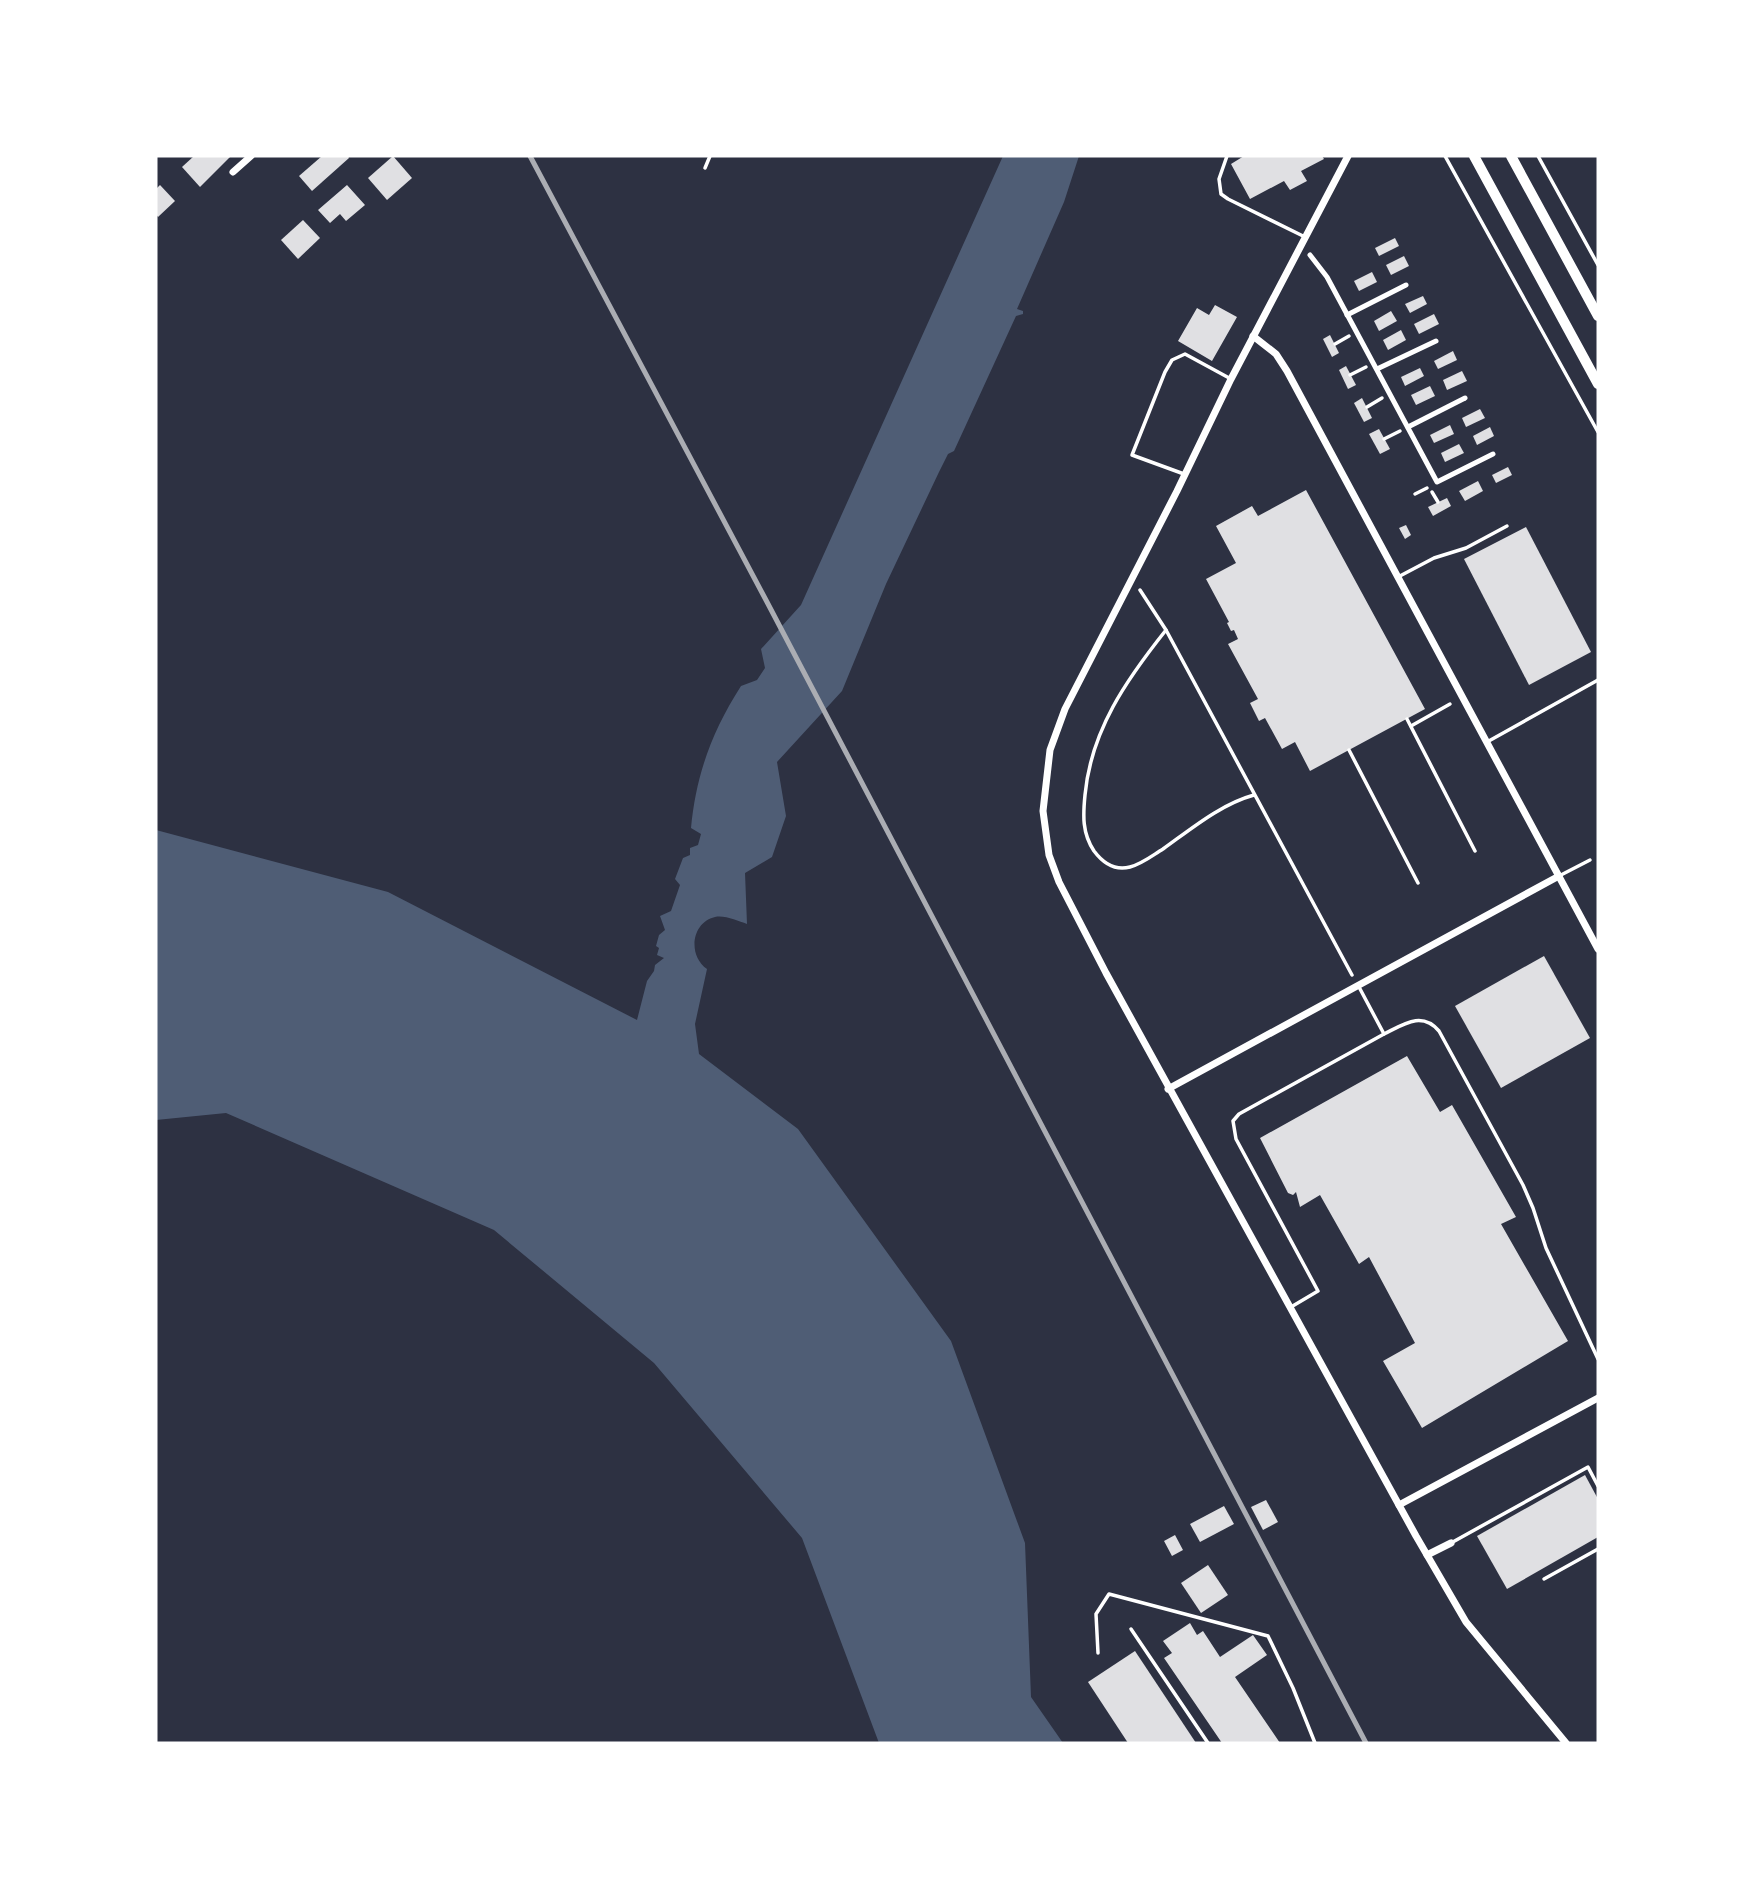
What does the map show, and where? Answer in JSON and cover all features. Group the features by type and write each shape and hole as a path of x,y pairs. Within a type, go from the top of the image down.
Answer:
{"main road":[{"path":"1474,156 1598,384"},
{"path":"1511,156 1598,317"}],"street":[{"path":"233,173 251,156"},
{"path":"1348,156 1231,379 1060,721 1050,750 1043,811 1049,855 1059,882 1168,1089 1427,1556 1466,1622 1566,1743"},
{"path":"1310,255 1327,277 1437,482 1493,454"},
{"path":"1347,315 1406,285"},
{"path":"1253,336 1276,354 1287,371 1598,949"},
{"path":"1377,369 1436,341"},
{"path":"1408,427 1465,398"},
{"path":"1168,1089 1559,876"},
{"path":"1399,1505 1598,1398"},
{"path":"1427,1556 1451,1543"}],"lane":[{"path":"705,168 710,156"},
{"path":"1227,156 1219,179 1221,194 1228,200 1305,237"},
{"path":"1185,475 1132,454 1165,372 1172,360 1185,354 1231,379"},
{"path":"1398,577 1434,558 1466,548 1507,526"},
{"path":"1486,741 1598,680"},
{"path":"1559,876 1590,859"},
{"path":"1358,985 1384,1034"},
{"path":"1290,1307 1318,1291 1236,1139 1233,1121 1239,1114 1384,1034 1416,1019 1428,1021 1439,1031 1527,1194 1546,1248 1598,1359"},
{"path":"1451,1543 1588,1467 1598,1486"},
{"path":"1544,1579 1598,1549"},
{"path":"1098,1653 1096,1614 1110,1594 1268,1636 1315,1743"},
{"path":"1131,1629 1208,1743"}],"path":[{"path":"1445,156 1598,432"},
{"path":"1538,156 1598,265"},
{"path":"1415,494 1429,486"},
{"path":"1132,580 1166,630 1358,985"},
{"path":"1166,630 1115,699 1099,735 1088,770 1084,824 1088,840 1103,861 1114,867 1129,867 1145,860 1227,806 1255,795"},
{"path":"1411,726 1450,704"},
{"path":"1407,719 1475,851"},
{"path":"1349,750 1418,883"}],"water":[{"path":"1003,156 1079,156 1064,202 1017,309 1023,311 1023,314 1016,316 954,451 948,454 939,472 886,584 842,691 777,762 786,816 772,857 745,873 747,924 715,917 701,925 695,940 697,956 707,969 695,1024 699,1054 798,1129 951,1341 1025,1543 1031,1697 1063,1743 879,1743 802,1538 654,1363 494,1230 226,1113 156,1120 156,830 388,892 637,1020 647,981 655,965 664,958 657,955 659,948 656,946 659,935 665,930 660,916 671,911 680,885 675,879 683,858 690,855 690,848 698,845 701,834 691,828 693,809 701,772 714,737 741,686 757,680 765,668 761,649 801,605"}],"building":[{"path":"194,156 231,156 200,187 182,167"},
{"path":"322,156 349,158 312,191 299,176"},
{"path":"393,156 412,178 387,200 368,178"},
{"path":"1244,156 1322,156 1324,159 1301,171 1307,181 1290,190 1284,181 1250,199 1231,164"},
{"path":"160,185 175,201 158,217 156,189"},
{"path":"347,185 365,205 346,221 340,214 330,223 318,210"},
{"path":"303,220 320,238 298,259 281,240"},
{"path":"1395,238 1399,246 1379,256 1375,248"},
{"path":"1404,256 1409,266 1391,275 1386,265"},
{"path":"1372,272 1377,282 1359,291 1354,281"},
{"path":"1423,296 1427,304 1410,313 1405,304"},
{"path":"1215,305 1237,317 1212,361 1178,341 1197,308 1209,315"},
{"path":"1391,311 1397,321 1379,331 1374,321"},
{"path":"1434,314 1439,324 1419,334 1414,324"},
{"path":"1401,330 1406,340 1388,350 1383,340"},
{"path":"1330,335 1339,353 1332,357 1323,339"},
{"path":"1453,351 1457,360 1438,369 1434,361"},
{"path":"1346,366 1356,385 1348,389 1339,370"},
{"path":"1420,368 1424,376 1405,386 1401,377"},
{"path":"1462,371 1467,381 1447,390 1443,380"},
{"path":"1430,386 1435,396 1416,405 1411,395"},
{"path":"1362,398 1372,418 1364,422 1354,403"},
{"path":"1480,409 1485,418 1466,427 1462,418"},
{"path":"1450,425 1454,434 1434,443 1430,435"},
{"path":"1490,427 1494,436 1477,445 1473,436"},
{"path":"1379,429 1390,449 1380,454 1369,434"},
{"path":"1459,444 1464,453 1445,462 1441,453"},
{"path":"1508,467 1512,475 1496,483 1492,475"},
{"path":"1478,481 1483,491 1465,501 1459,491"},
{"path":"1306,490 1425,709 1310,771 1295,742 1282,749 1265,718 1259,721 1250,703 1258,699 1228,644 1238,639 1234,630 1231,631 1206,579 1236,563 1216,526 1252,506 1258,516"},
{"path":"1447,498 1451,506 1433,516 1428,507"},
{"path":"1406,525 1411,535 1405,539 1399,528"},
{"path":"1526,527 1591,652 1529,685 1464,559"},
{"path":"1544,956 1590,1038 1501,1088 1455,1006"},
{"path":"1407,1056 1440,1112 1452,1105 1516,1217 1501,1224 1568,1341 1422,1428 1383,1361 1415,1343 1369,1257 1359,1264 1320,1195 1300,1207 1296,1192 1293,1195 1288,1193 1260,1138"},
{"path":"1585,1475 1598,1499 1598,1537 1507,1589 1477,1536"},
{"path":"1266,1500 1278,1522 1263,1530 1251,1507"},
{"path":"1224,1506 1234,1524 1200,1542 1190,1524"},
{"path":"1175,1535 1183,1550 1172,1556 1164,1541"},
{"path":"1208,1565 1228,1595 1201,1613 1181,1583"},
{"path":"1190,1623 1197,1635 1203,1631 1220,1657 1253,1635 1267,1655 1235,1677 1280,1743 1222,1743 1164,1658 1172,1653 1163,1641"},
{"path":"1135,1651 1196,1743 1128,1743 1088,1682"}],"railway":[{"path":"530,156 1366,1743"}]}
